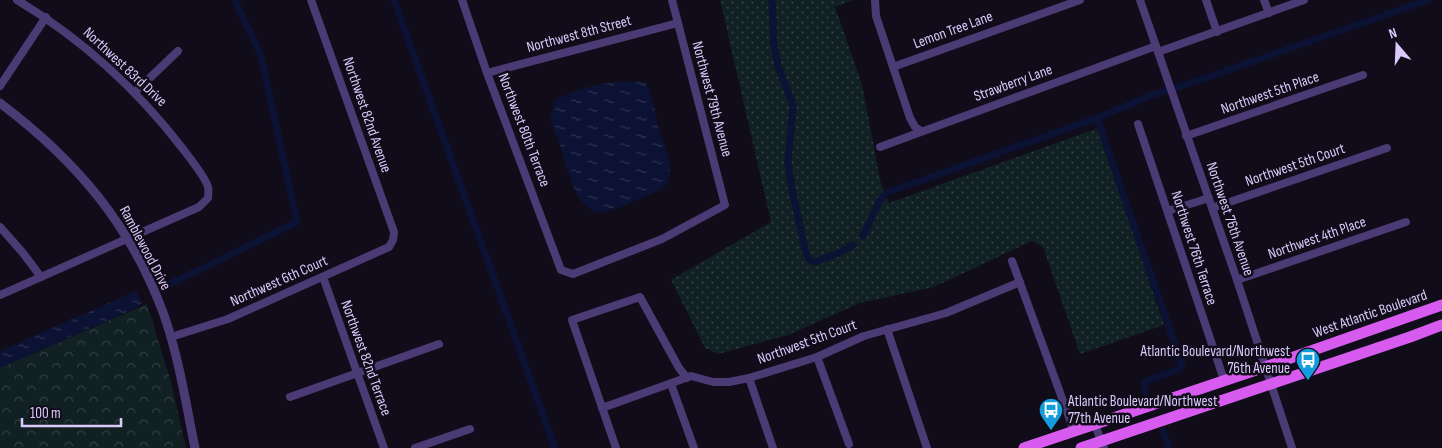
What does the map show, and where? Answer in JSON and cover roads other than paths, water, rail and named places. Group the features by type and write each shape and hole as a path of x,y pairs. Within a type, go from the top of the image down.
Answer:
{"main road":[{"name":"West Atlantic Boulevard","path":"1024,448 1266,367 1442,305"},
{"path":"1081,448 1102,444 1442,325"}],"street":[{"name":"Northwest 83rd Drive","path":"17,0 46,17 74,38 135,92 161,121 209,187 208,198 200,207 127,239"},
{"name":"Northwest 82nd Avenue","path":"311,0 394,232 393,240"},
{"name":"Northwest 80th Terrace","path":"464,0 487,73 561,270"},
{"name":"Northwest 79th Avenue","path":"561,270 573,274 662,239 725,205 672,0"},
{"path":"875,0 876,16 910,118 915,127 921,132"},
{"name":"Lemon Tree Lane","path":"893,67 1080,0"},
{"name":"Northwest 76th Avenue","path":"1140,0 1237,280 1292,448"},
{"path":"1206,0 1217,32"},
{"path":"1264,0 1268,14"},
{"path":"1157,49 1217,32 1304,0"},
{"path":"0,86 46,17"},
{"name":"Northwest 8th Street","path":"487,73 678,23"},
{"name":"Strawberry Lane","path":"880,147 1157,49"},
{"path":"135,92 178,51"},
{"name":"Northwest 5th Place","path":"1186,136 1363,76"},
{"name":"Ramblewood Drive","path":"0,103 32,127 64,157 104,203 127,239 157,298 171,337 195,448"},
{"name":"Northwest 76th Terrace","path":"1138,124 1224,380"},
{"name":"Northwest 5th Court","path":"1212,208 1387,148"},
{"path":"1168,212 1208,198"},
{"name":"Northwest 4th Place","path":"1237,280 1406,222"},
{"path":"0,227 23,253 41,278"},
{"path":"0,296 127,239"},
{"name":"Northwest 6th Court","path":"171,337 228,319 389,247 393,240"},
{"path":"1012,261 1074,431"},
{"name":"Northwest 82nd Terrace","path":"322,277 384,448"},
{"name":"Northwest 5th Court","path":"602,408 691,376 713,382 729,382 749,378 817,356 864,336 946,313 1020,282"},
{"path":"616,448 572,320 640,297 679,368 687,378"},
{"path":"887,330 927,448"},
{"path":"290,397 439,344"},
{"path":"817,356 849,444"},
{"path":"749,378 773,448"},
{"path":"671,384 694,448"},
{"path":"1095,424 1102,444"},
{"path":"415,448 470,429"}],"water":[{"path":"645,82 652,96 659,128 669,159 670,174 668,181 663,188 650,195 612,210 604,212 595,211 587,207 575,190 567,169 551,122 555,100 587,87 610,83"},
{"path":"136,291 142,303 138,307 0,368 0,351"}],"waterway":[{"path":"168,285 297,222 261,56 235,0"},
{"path":"394,0 555,448"},
{"path":"772,0 774,46 778,66 793,105 788,162 791,185 806,253 810,260 815,262 853,245"},
{"path":"863,236 879,202 886,193 1097,118 1152,95 1428,0"},
{"path":"1097,118 1182,365 1179,369 1146,381 1144,384 1146,392"},
{"path":"1163,431 1169,448"}],"place":[{"name":"Atlantic Boulevard/Northwest 76th Avenue","path":"1308,381"},
{"name":"Atlantic Boulevard/Northwest 77th Avenue","path":"1051,431"}]}
